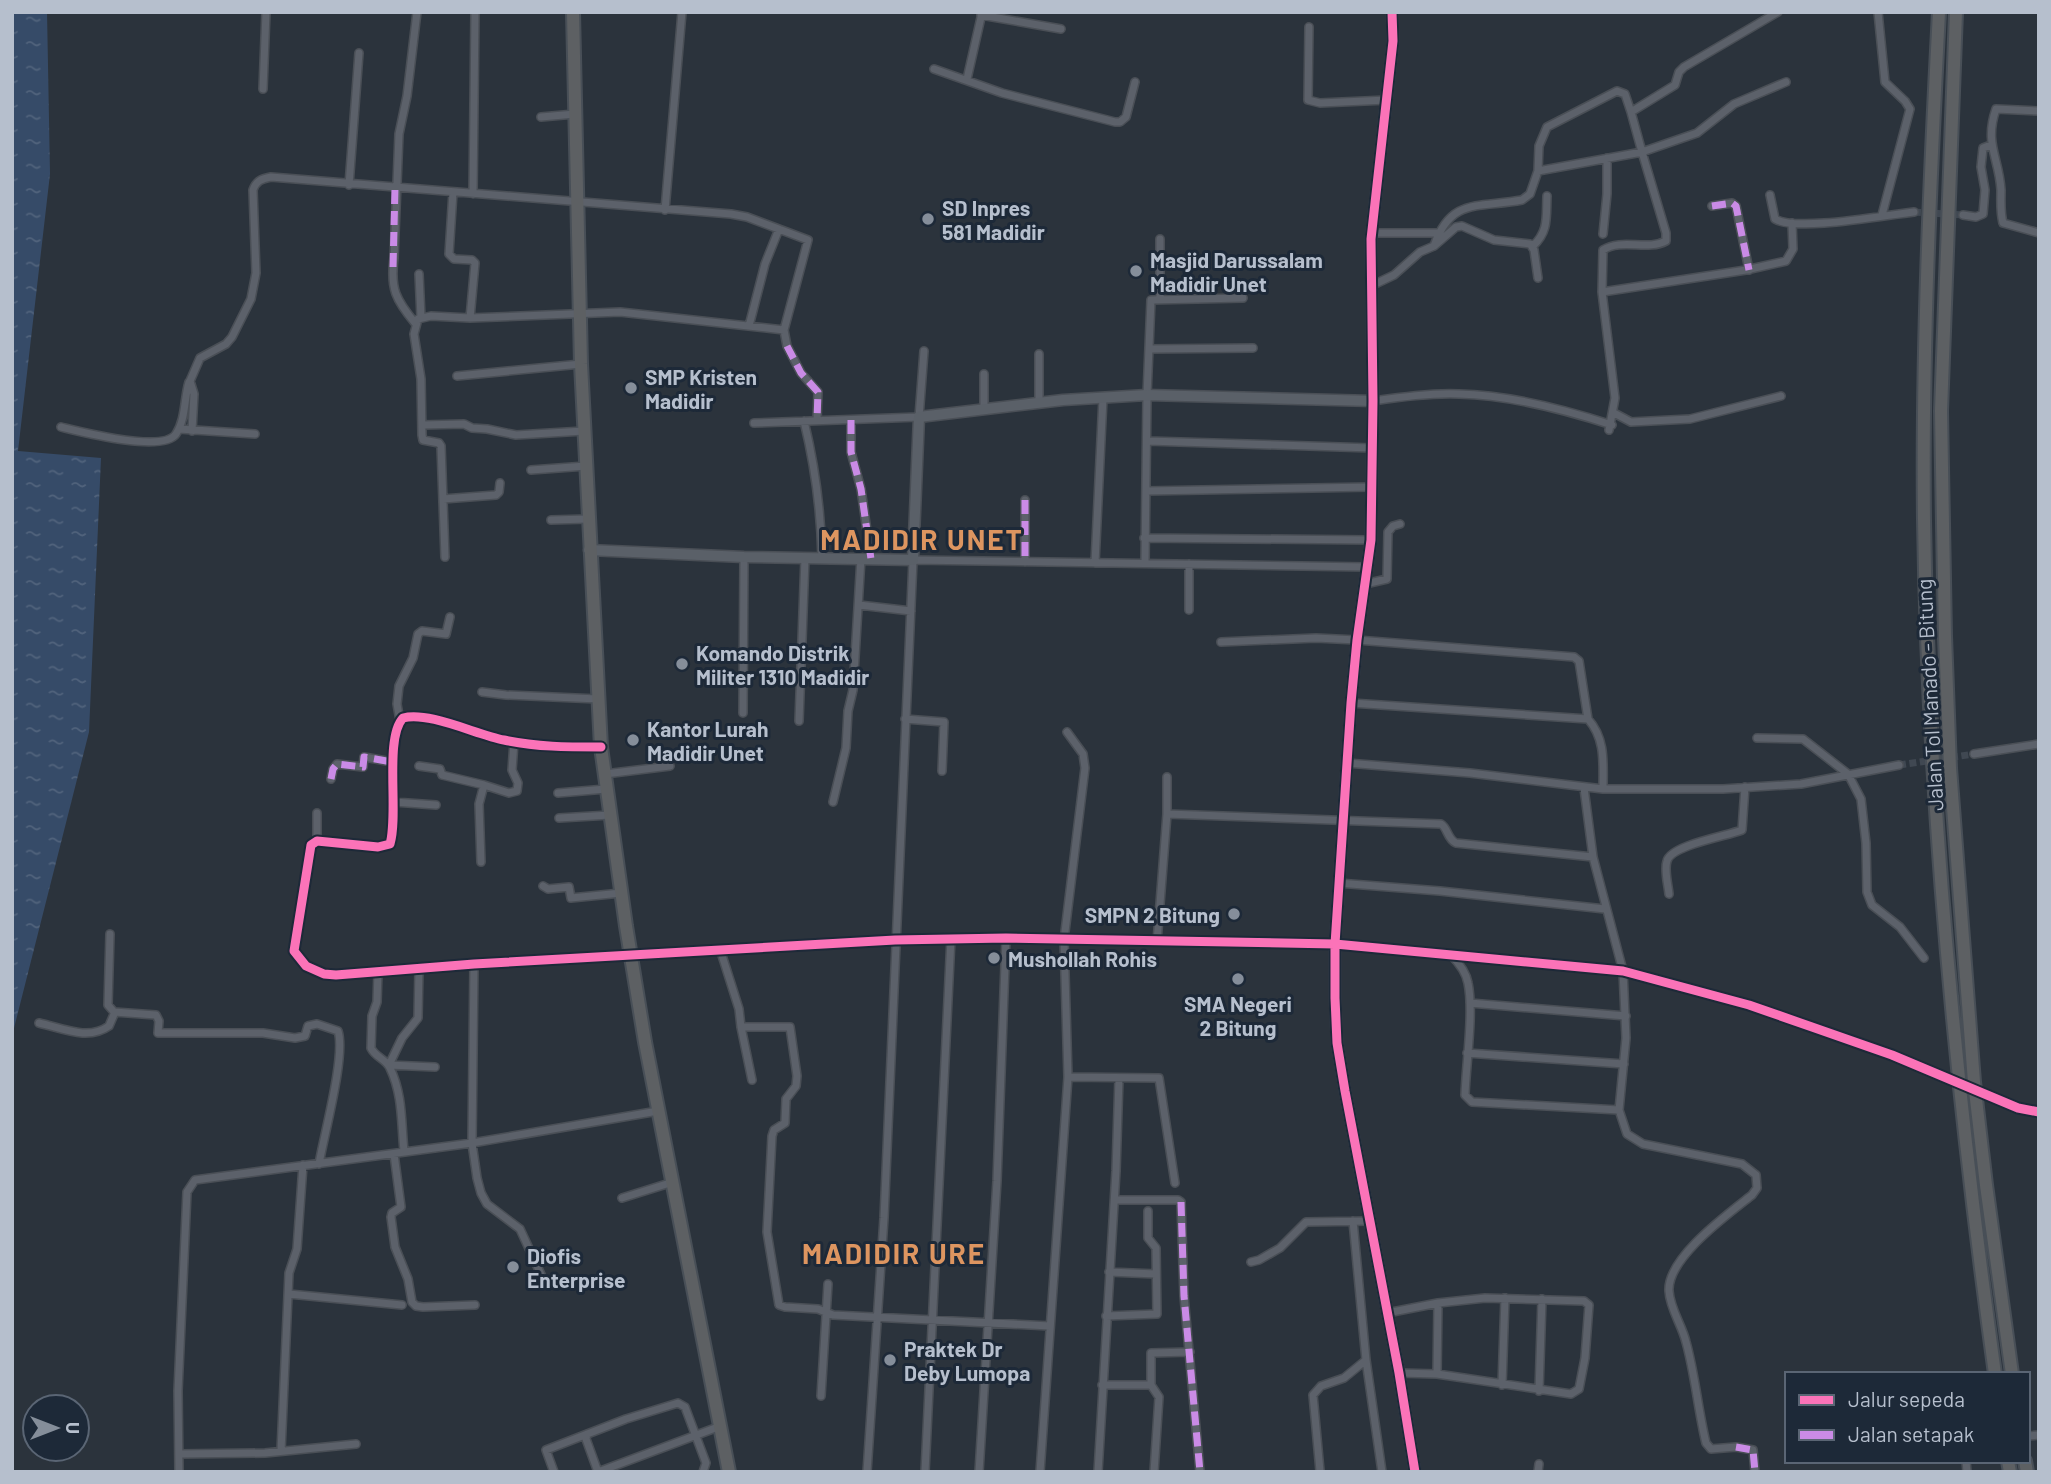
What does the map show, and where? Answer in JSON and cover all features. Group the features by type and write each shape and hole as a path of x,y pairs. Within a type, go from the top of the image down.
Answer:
{"highway":[{"path":"573,12 579,313 601,747 621,893 658,1111 718,1427 729,1472"},
{"name":"Jalan Tol Manado - Bitung","path":"1939,12 1925,411 1924,520 1933,769 1958,1084 1995,1372"},
{"name":"Jalan Tol Manado - Bitung","path":"1956,12 1941,411 1941,520 1948,729 1974,1082 2012,1372"}],"street":[{"path":"263,89 266,12"},
{"path":"417,12 407,96 399,134 392,285 402,307 418,321 579,313 650,314 784,330"},
{"path":"473,194 475,12"},
{"path":"665,211 682,12"},
{"path":"1392,12 1394,41 1372,233 1371,540 1351,703 1335,944 1337,1043 1415,1472"},
{"path":"1631,112 1675,85 1684,66 1778,12"},
{"path":"1878,12 1885,82 1910,109 1882,215"},
{"path":"967,79 981,13 1061,29"},
{"path":"1309,27 1308,100 1320,103 1387,100"},
{"path":"349,185 359,53"},
{"path":"934,69 1002,93 1115,122 1126,117 1135,82"},
{"path":"1538,171 1642,152 1697,133 1734,104 1786,82"},
{"path":"754,423 919,417 1039,403 1147,395 1373,401 1412,395 1460,394 1500,398 1574,412 1611,427 1614,413 1613,381 1602,292 1603,250 1616,245 1656,244 1666,241 1666,233 1625,94 1617,91 1547,127 1539,146 1538,171 1530,194 1522,200 1462,209 1450,215 1438,233 1434,246"},
{"path":"2039,111 1996,108 1991,129 1991,145 2001,190 2000,209 2003,223 2039,233"},
{"path":"541,117 575,114"},
{"path":"1963,215 1983,214 1985,190 1981,155 1983,148 1991,145"},
{"path":"1603,234 1607,159"},
{"path":"61,427 101,436 158,442 175,436 190,381 200,358 226,344 251,299 256,274 253,198 255,184 271,177 665,211 731,214 747,217 808,240 784,330 787,346 801,373 818,392 817,420"},
{"path":"453,192 449,254 451,258 475,263 470,318"},
{"path":"1770,195 1775,219 1792,223 1860,220 1914,212"},
{"path":"1533,246 1542,238 1546,225 1547,196"},
{"path":"1712,206 1732,203 1736,206 1749,270"},
{"path":"1602,292 1749,270 1786,261 1793,249 1792,223"},
{"path":"1371,286 1395,275 1420,251 1434,246 1456,227 1468,226 1486,237 1533,246"},
{"path":"749,326 765,264 779,229"},
{"path":"1372,233 1438,233"},
{"path":"1160,239 1160,299"},
{"path":"1533,246 1538,278"},
{"path":"419,274 418,321 414,334 422,390 423,440 439,443 441,446 445,557"},
{"path":"1144,563 1151,300 1243,298"},
{"path":"1150,348 1253,348"},
{"path":"867,1472 884,1218 923,351"},
{"path":"1039,354 1039,403"},
{"path":"457,376 581,364"},
{"path":"984,374 984,409"},
{"path":"190,381 194,394 192,431"},
{"path":"1614,413 1631,422 1690,419 1781,396"},
{"path":"1096,563 1103,398"},
{"path":"833,802 846,748 866,558 862,489 851,452 851,420"},
{"path":"804,421 816,481 822,558"},
{"path":"422,425 464,424 472,428 516,435 584,431"},
{"path":"179,429 255,434"},
{"path":"1147,441 1372,448"},
{"path":"531,470 586,466"},
{"path":"443,499 496,495 500,483"},
{"path":"1146,491 1371,487"},
{"path":"1025,500 1025,562"},
{"path":"551,520 588,519"},
{"path":"1365,584 1387,579 1388,532 1393,526 1400,524"},
{"path":"1144,538 1371,540"},
{"path":"589,550 744,557 1367,567"},
{"path":"743,713 744,557"},
{"path":"799,721 805,558"},
{"path":"1189,564 1189,610"},
{"path":"859,605 911,611"},
{"path":"450,617 446,634 422,631 418,634 413,658 400,686 397,705 400,721 392,762 394,802 391,840 387,845 378,847 317,841 311,845 294,940 296,957 306,966 324,974 895,940 1006,938 1335,944 1623,971 1749,1005 1892,1055"},
{"path":"1221,642 1316,638 1574,657 1579,661 1588,719 1603,747 1602,789"},
{"path":"482,692 598,699"},
{"path":"1351,703 1588,719"},
{"path":"400,721 409,717 441,722 542,747 601,747"},
{"path":"905,719 944,722 942,771"},
{"path":"1040,1472 1068,1077 1064,940 1084,768 1083,754 1068,732"},
{"path":"1757,738 1803,739 1848,774 1861,799 1866,843 1867,892 1871,905 1900,927 1924,958"},
{"path":"418,766 440,769 442,775 509,793 517,791 518,783 512,770 514,742"},
{"path":"1974,754 2039,744"},
{"path":"331,779 337,764 363,767 364,757 392,762"},
{"path":"1348,762 1602,789 1801,784 1899,765"},
{"path":"605,774 670,766"},
{"path":"1157,942 1167,814 1167,777"},
{"path":"481,862 479,804 484,785"},
{"path":"1669,894 1667,862 1672,854 1682,848 1743,829 1745,787"},
{"path":"1584,788 1593,857 1623,971 1626,1016 1619,1110 1627,1134 1643,1144 1742,1164 1751,1168 1756,1175 1757,1188 1752,1195 1691,1248 1668,1286 1670,1302 1686,1342 1706,1443 1711,1449 1736,1447 1753,1450 1755,1472"},
{"path":"558,793 606,789"},
{"path":"394,802 436,805"},
{"path":"317,813 317,841"},
{"path":"559,818 610,814"},
{"path":"1167,814 1440,824 1456,843 1593,857"},
{"path":"1338,883 1605,909"},
{"path":"543,886 569,887 571,898 621,893"},
{"path":"110,934 108,1005 115,1012 156,1015 159,1021 157,1031 162,1034 263,1032 299,1038 305,1036 310,1024 334,1029 339,1035 336,1079 319,1164"},
{"path":"979,1472 996,1181 1006,938"},
{"path":"925,1472 951,939"},
{"path":"720,949 739,1009 752,1080"},
{"path":"1451,955 1458,962 1468,982 1470,1003 1465,1095 1472,1102 1619,1110"},
{"path":"474,964 472,1143 481,1193 487,1204 520,1229 544,1281"},
{"path":"404,1151 403,1109 389,1065 402,1038 418,1018 419,969"},
{"path":"378,972 377,1002 372,1016 373,1053 389,1065 435,1067"},
{"path":"1470,1003 1626,1016"},
{"path":"39,1023 79,1033 94,1032 109,1026 115,1012"},
{"path":"741,1027 790,1027 797,1063 796,1086 786,1099 785,1123 773,1132 767,1232 779,1305 818,1309 824,1313 1050,1326"},
{"path":"1467,1053 1624,1064"},
{"path":"1068,1077 1159,1078 1175,1182"},
{"path":"1098,1472 1115,1200 1119,1078"},
{"path":"2018,1108 2039,1112"},
{"path":"179,1472 178,1378 187,1192 195,1180 472,1143 658,1111"},
{"path":"394,1154 401,1207 392,1213 391,1217 396,1247 408,1279 412,1302 423,1307 475,1305"},
{"path":"281,1451 289,1273 298,1249 303,1165"},
{"path":"622,1198 673,1181"},
{"path":"1115,1200 1181,1202 1184,1296 1200,1472"},
{"path":"1106,1316 1157,1314 1156,1248 1148,1238 1148,1211"},
{"path":"1251,1262 1280,1248 1306,1222 1370,1221"},
{"path":"1353,1222 1366,1360 1382,1472"},
{"path":"1109,1272 1156,1274"},
{"path":"821,1396 824,1313 828,1284"},
{"path":"289,1294 402,1305"},
{"path":"1387,1313 1438,1303 1505,1298 1584,1301 1589,1305 1585,1358 1579,1389 1571,1395 1437,1374 1399,1373"},
{"path":"1502,1385 1505,1298"},
{"path":"1539,1391 1542,1299"},
{"path":"1437,1374 1438,1303"},
{"path":"1154,1472 1158,1397 1151,1385 1151,1353 1190,1352"},
{"path":"1320,1471 1313,1395 1321,1386 1344,1378 1366,1360"},
{"path":"1102,1385 1151,1385"},
{"path":"554,1472 546,1450 650,1410 678,1403 685,1407 706,1463 703,1472"},
{"path":"587,1434 586,1439 598,1472 718,1427"},
{"path":"179,1454 265,1453 356,1444"}],"water":[{"path":"12,12 47,12 50,174 18,451 101,458 89,732 12,1036"}],"tunnel":[{"path":"1914,212 1963,215"},
{"path":"1899,765 1974,754"},
{"path":"1892,1055 2018,1108"}],"marked path":[{"path":"393,267 395,188"},
{"path":"1712,206 1732,203 1736,206 1749,270"},
{"path":"787,346 801,373 818,392 817,420"},
{"path":"851,420 851,452 861,489 871,559"},
{"path":"1025,500 1025,562"},
{"path":"331,779 337,764 363,767 364,757 392,762"},
{"path":"1181,1202 1184,1296 1200,1472"},
{"path":"1736,1447 1753,1450 1755,1472"}],"cycle path":[{"path":"1392,12 1393,41 1371,239 1371,540 1351,703 1335,944 1335,998 1337,1043 1345,1091 1399,1373 1415,1472"},
{"path":"601,747 516,742 426,718 403,718 397,728 394,742 390,844 378,847 317,841 311,845 294,951 306,966 324,974 336,975 474,964 895,940 1006,938 1335,944 1623,971 1749,1005 1892,1055 2018,1108 2039,1112"}],"place":[{"name":"SD Inpres 581 Madidir","path":"928,219"},
{"name":"Masjid Darussalam Madidir Unet","path":"1136,271"},
{"name":"SMP Kristen Madidir","path":"631,388"},
{"name":"Komando Distrik Militer 1310 Madidir","path":"682,664"},
{"name":"Kantor Lurah Madidir Unet","path":"633,740"},
{"name":"SMPN 2 Bitung","path":"1234,914"},
{"name":"Mushollah Rohis","path":"994,958"},
{"name":"SMA Negeri 2 Bitung","path":"1238,979"},
{"name":"Diofis Enterprise","path":"513,1267"},
{"name":"Praktek Dr Deby Lumopa","path":"890,1360"}],"district":[{"name":"MADIDIR UNET","path":"922,539"},
{"name":"MADIDIR URE","path":"894,1253"}]}
